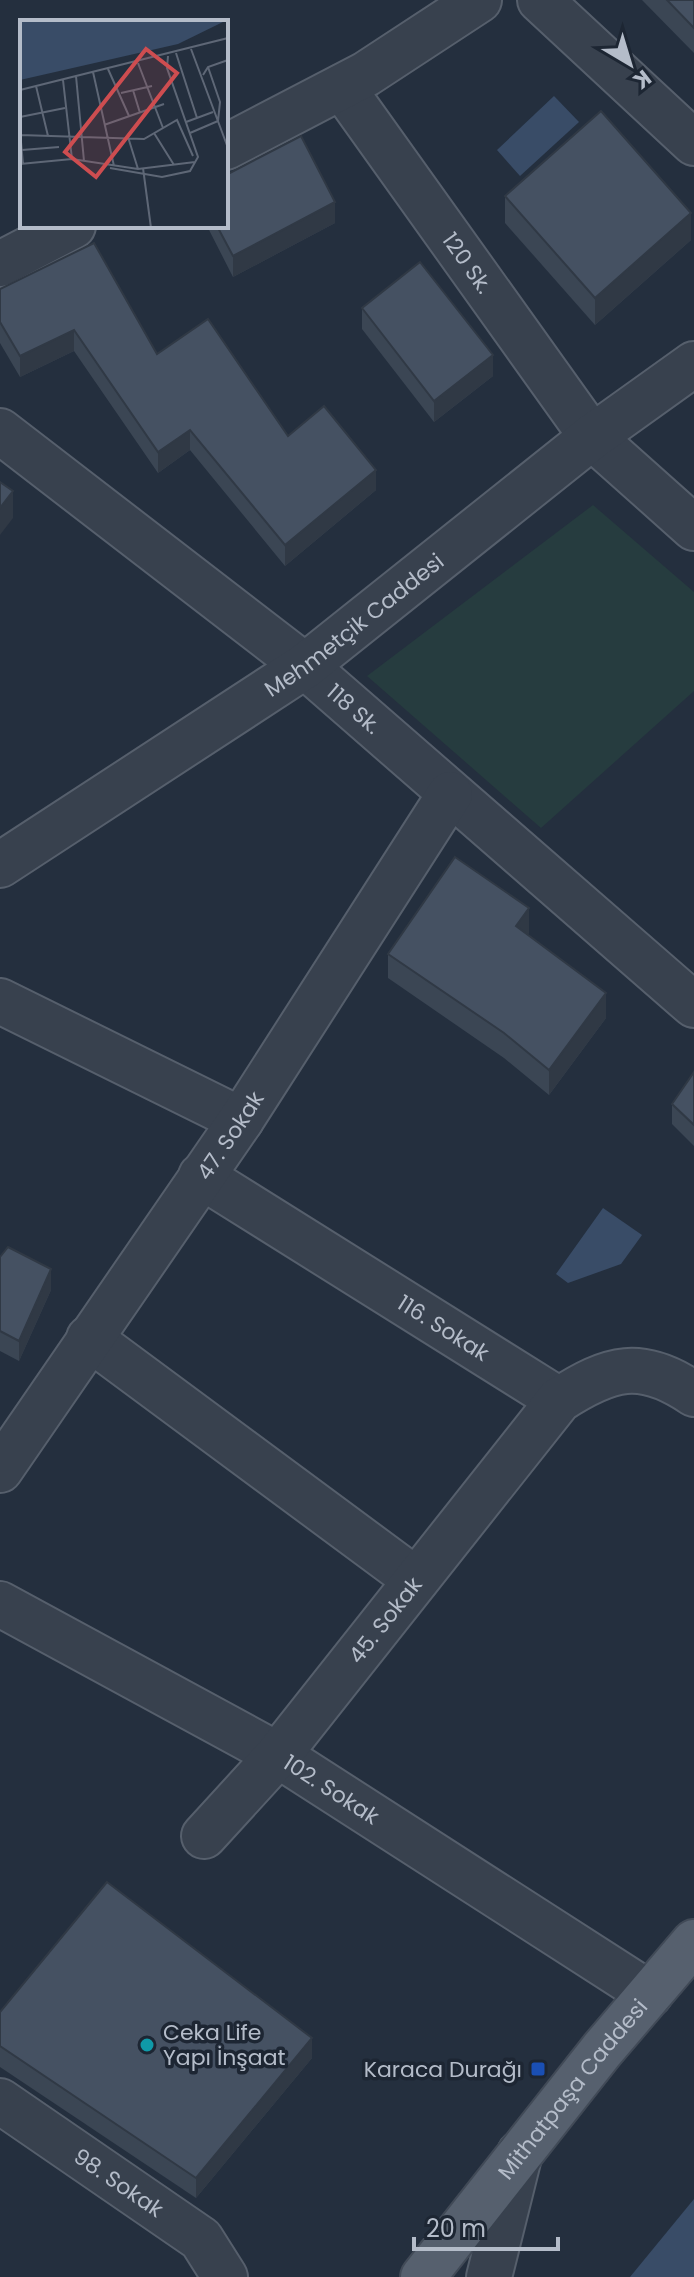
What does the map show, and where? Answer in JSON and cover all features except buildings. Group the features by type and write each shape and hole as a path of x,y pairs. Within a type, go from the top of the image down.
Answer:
{"main road":[{"name":"Mithatpaşa Caddesi","path":"423,2277 520,2153 694,1942"}],"street":[{"path":"228,146 342,87 479,0"},
{"path":"540,0 694,143"},
{"name":"120 Sk.","path":"342,87 592,437 694,528"},
{"path":"0,264 69,228"},
{"name":"Mehmetçik Caddesi","path":"0,865 305,666 592,437 694,364"},
{"name":"118 Sk.","path":"0,431 305,666 450,794 686,984"},
{"name":"47. Sokak","path":"0,1470 241,1120 450,794"},
{"path":"0,1001 241,1120"},
{"name":"116. Sokak","path":"201,1176 559,1400"},
{"path":"89,1338 416,1580"},
{"path":"559,1400 596,1376 637,1369 675,1381 694,1394"},
{"name":"45. Sokak","path":"204,1836 278,1755 559,1400"},
{"name":"102. Sokak","path":"0,1604 278,1755 650,1994"},
{"name":"98. Sokak","path":"0,2101 201,2239 225,2277"},
{"path":"489,2277 520,2153"}],"green space":[{"path":"593,505 694,592 694,691 541,828 367,676"}],"water":[{"path":"554,96 579,122 520,176 497,150"},
{"path":"603,1208 642,1235 621,1264 568,1283 556,1274"},
{"path":"694,2199 694,2277 630,2277"}],"place":[{"name":"Ceka Life Yapı İnşaat","path":"147,2045"},
{"name":"Karaca Durağı","path":"538,2069"}]}
